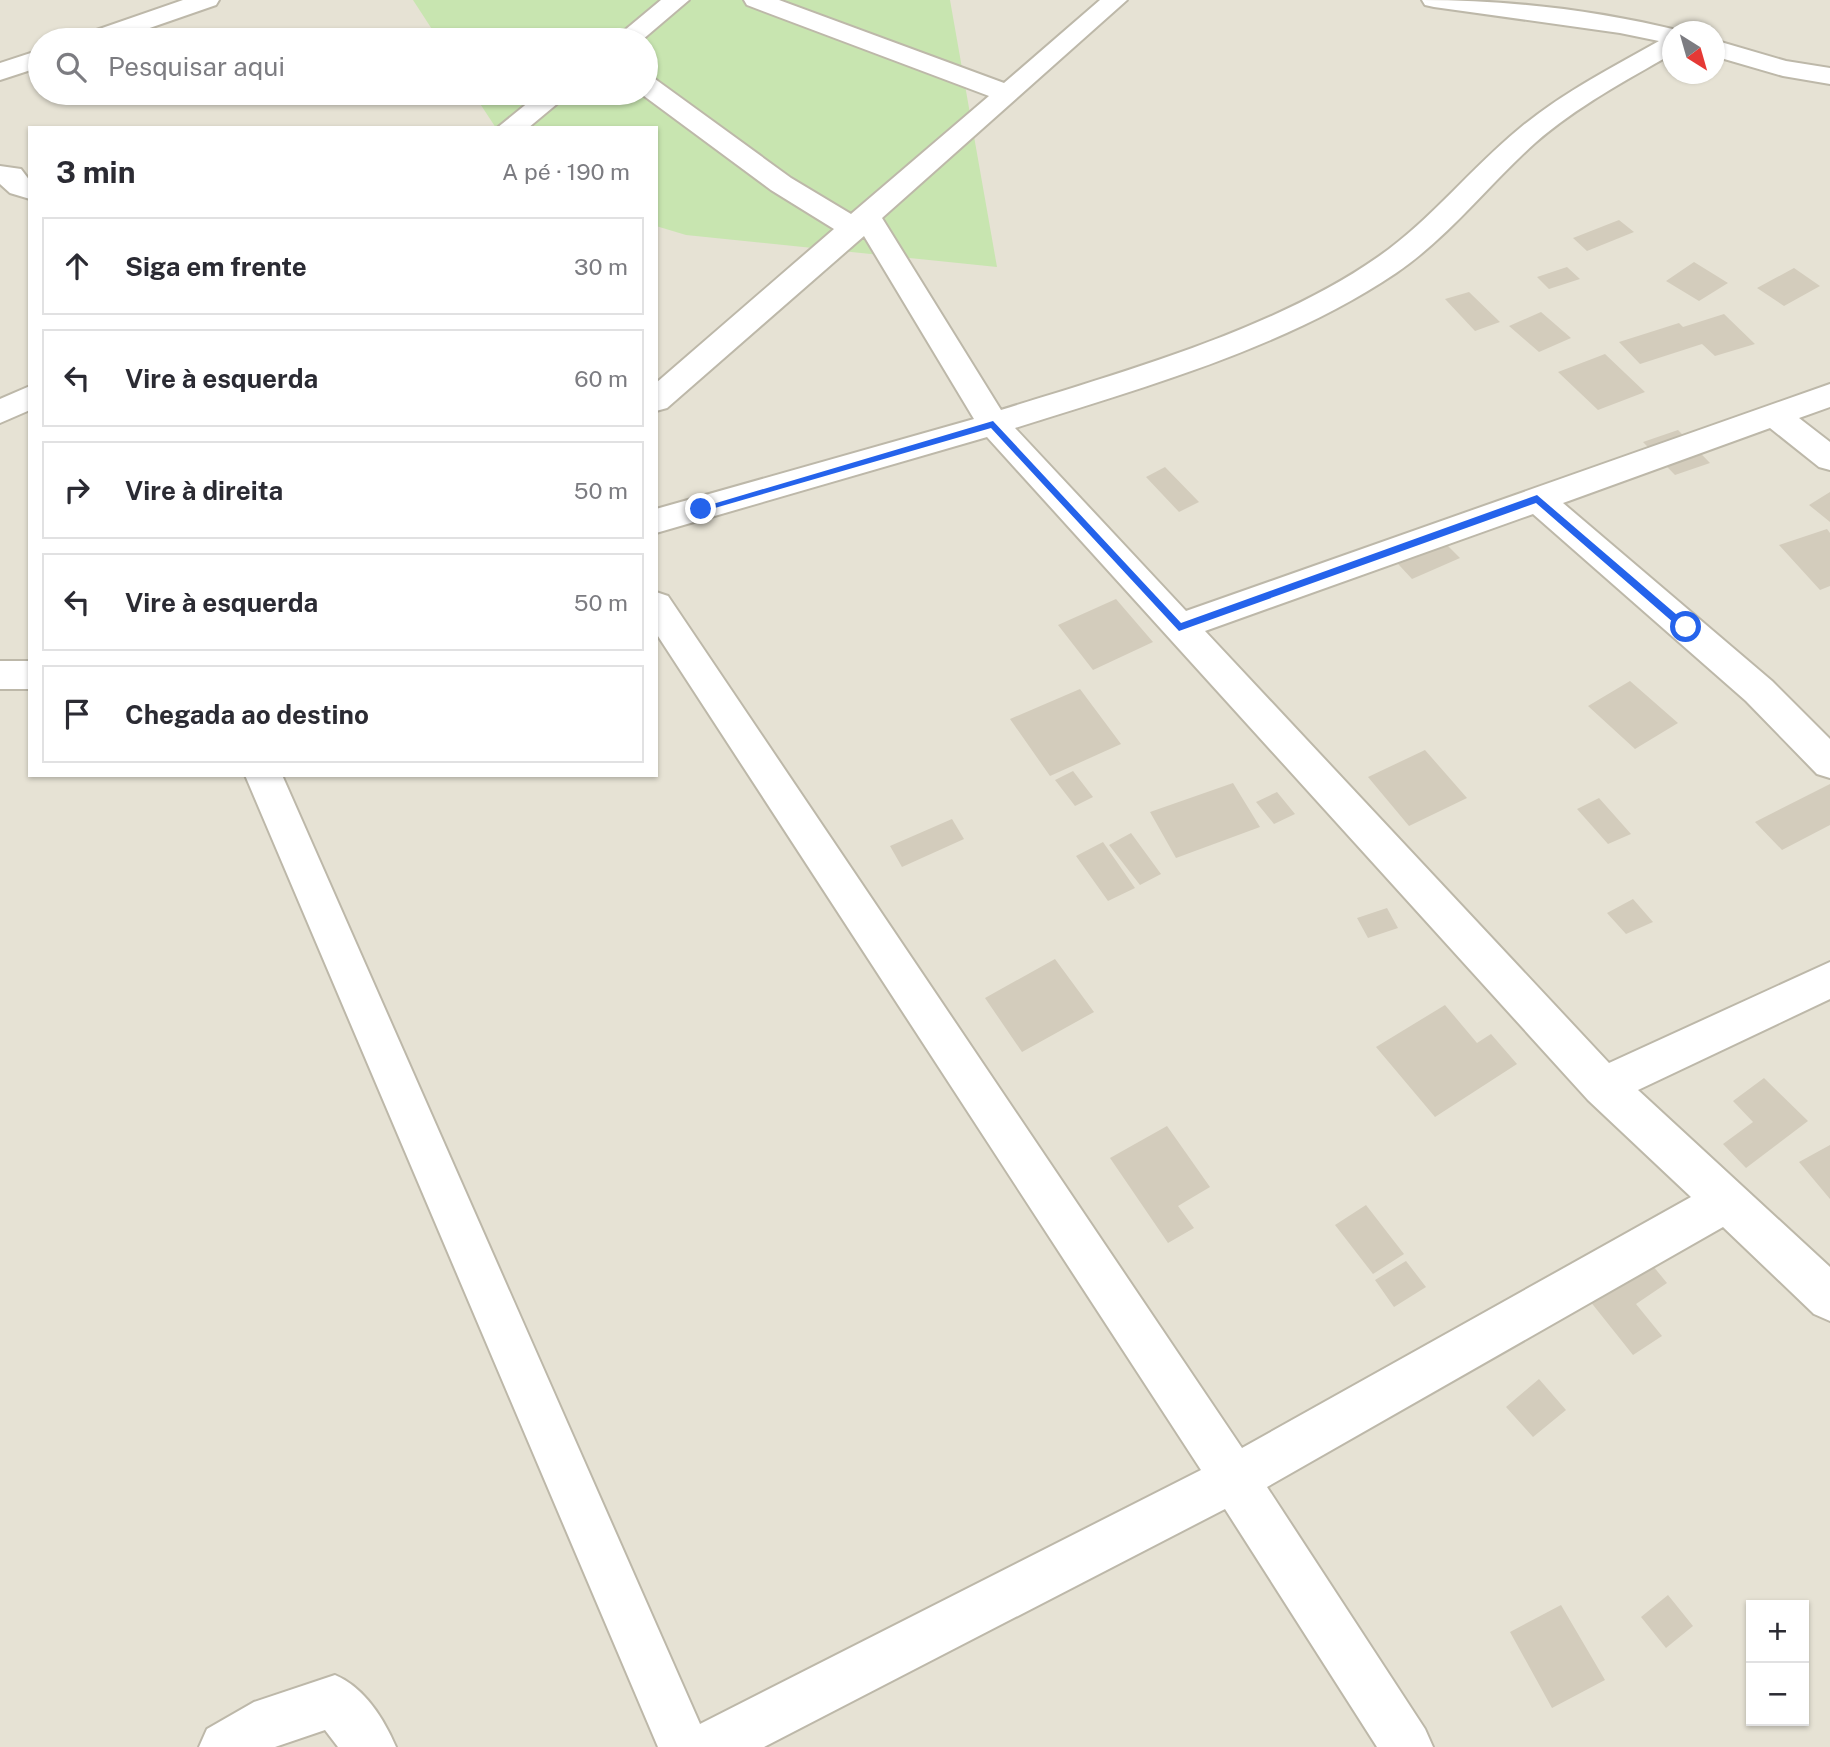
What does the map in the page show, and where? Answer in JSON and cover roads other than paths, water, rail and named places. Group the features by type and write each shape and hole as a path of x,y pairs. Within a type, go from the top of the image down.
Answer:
{"street":[{"path":"126,28 207,0"},
{"path":"641,28 677,0"},
{"path":"756,0 1006,93"},
{"path":"658,398 1115,0"},
{"path":"1434,0 1620,25 1662,34"},
{"path":"658,520 993,424 1213,351 1298,316 1367,278 1420,242 1510,151 1556,112 1662,50"},
{"path":"1725,51 1783,68 1830,76"},
{"path":"0,72 28,62"},
{"path":"658,94 781,184 862,223 993,424 1603,1086 1830,1298"},
{"path":"513,126 541,105"},
{"path":"0,174 11,175 20,187 28,189"},
{"path":"1179,627 1830,395"},
{"path":"0,412 28,398"},
{"path":"1775,416 1830,459"},
{"path":"1537,499 1759,691 1830,763"},
{"path":"658,608 1234,1479 1407,1747"},
{"path":"0,675 28,675"},
{"path":"263,777 684,1747"},
{"path":"1603,1086 1830,980"},
{"path":"710,1747 1234,1479 1725,1202"},
{"path":"225,1747 272,1720 335,1701 370,1747"}]}
